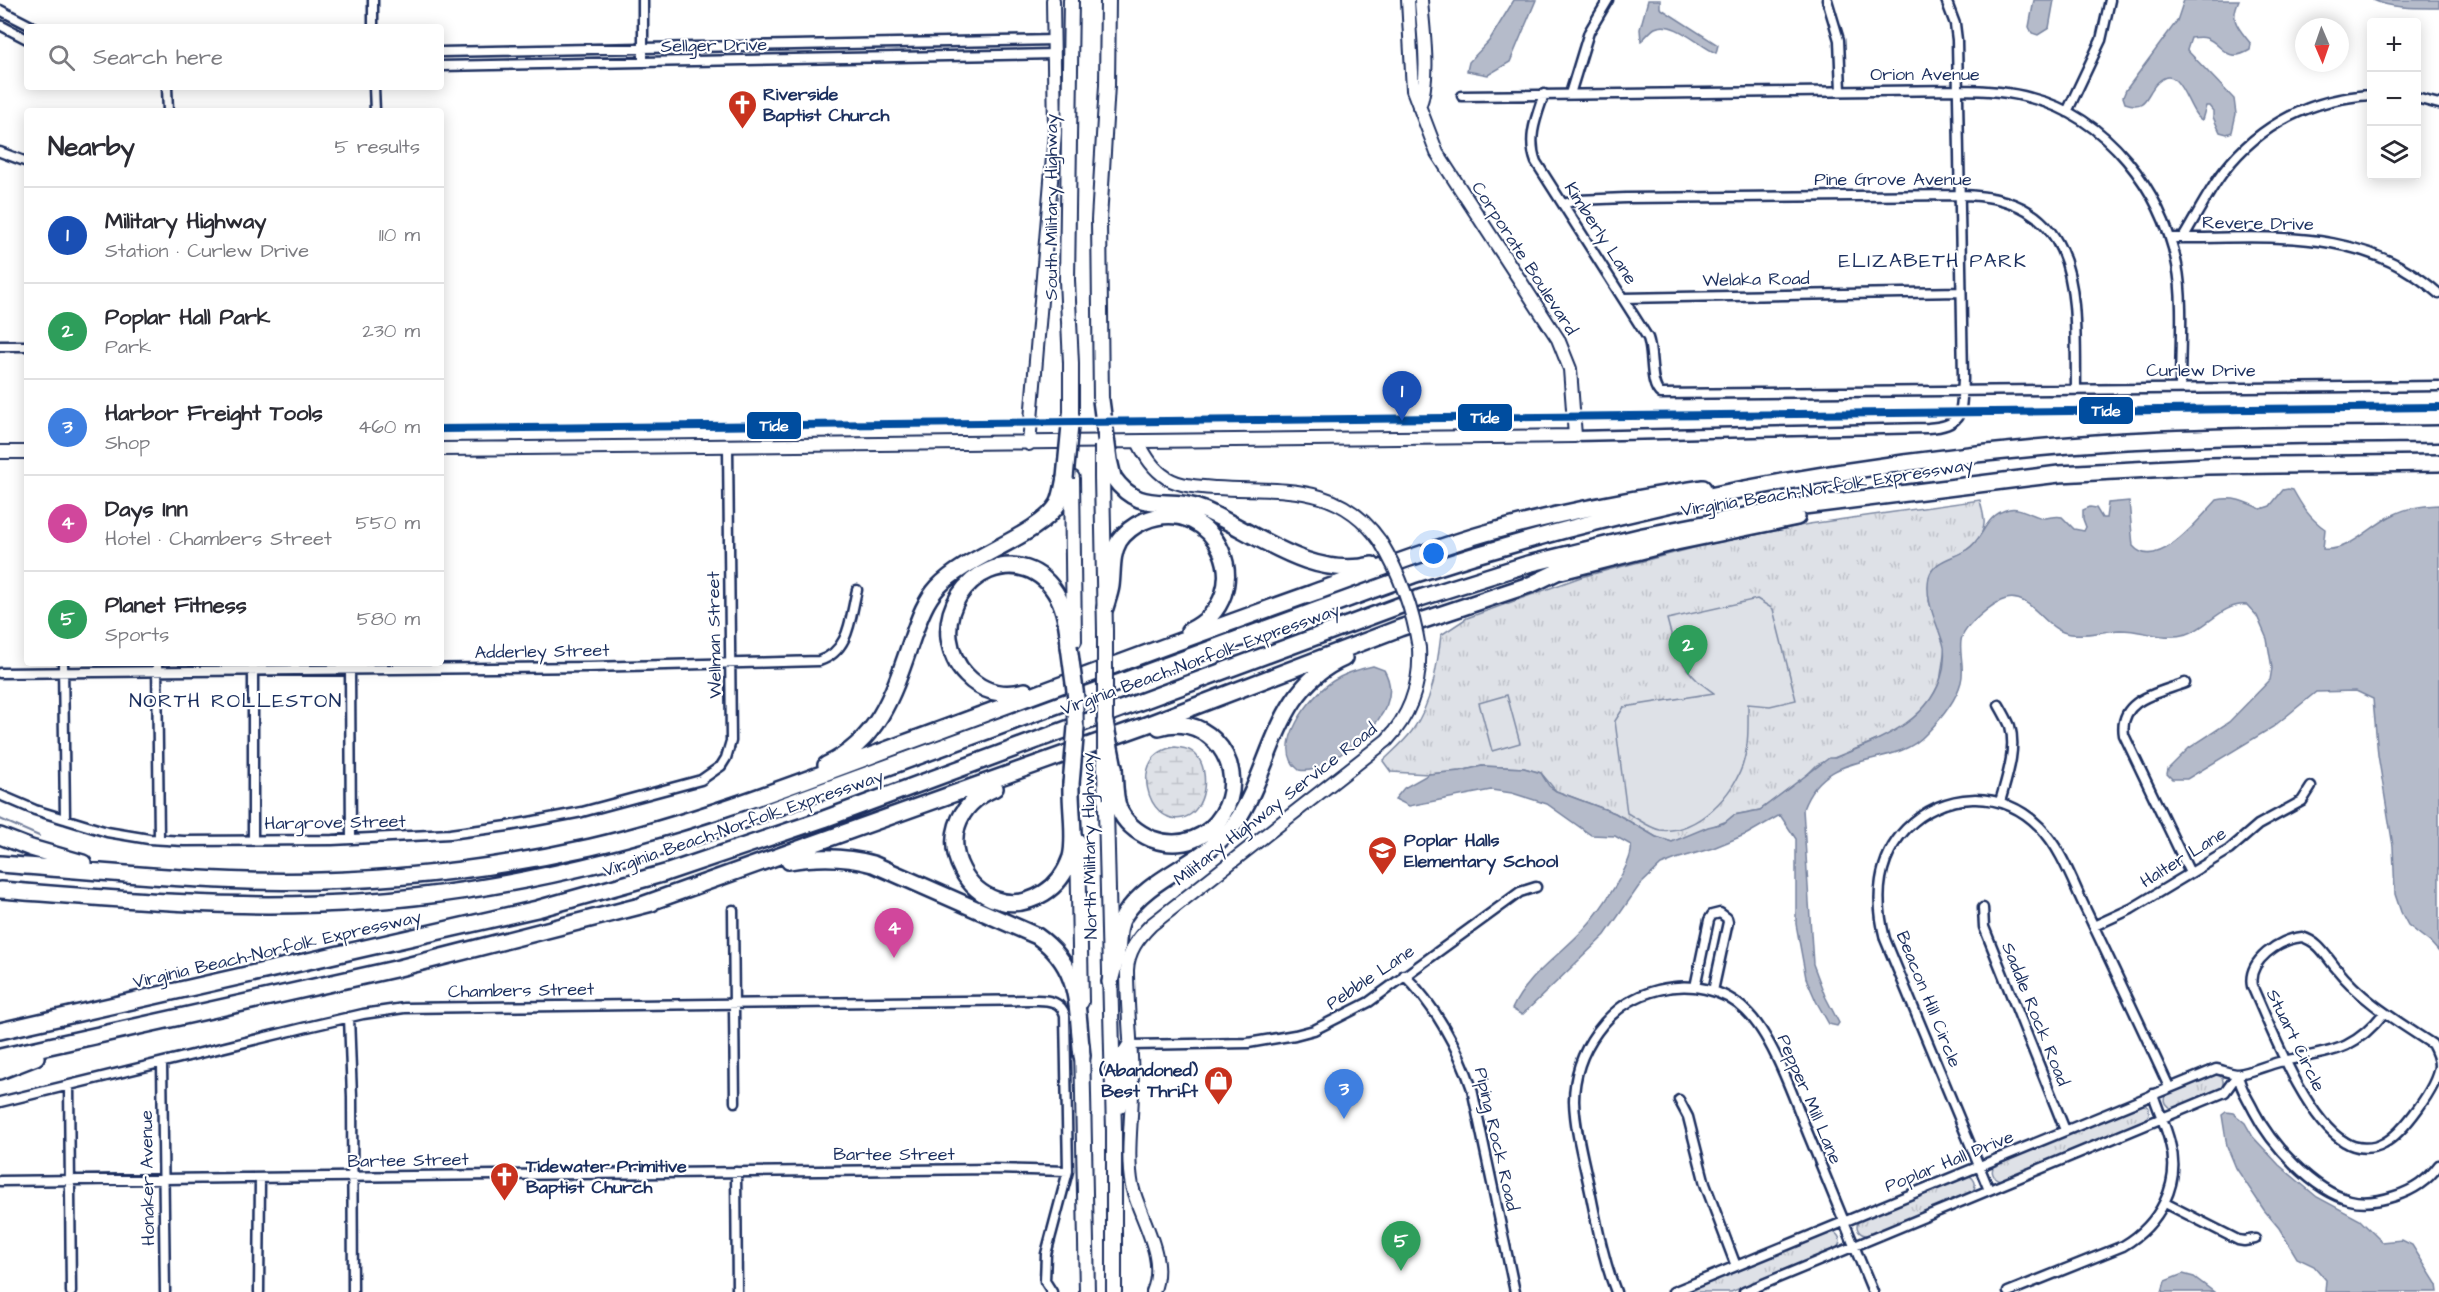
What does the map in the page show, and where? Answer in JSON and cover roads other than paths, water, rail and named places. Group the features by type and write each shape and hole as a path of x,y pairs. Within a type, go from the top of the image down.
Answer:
{"highway":[{"path":"1101,395 1108,477 1120,487 1150,503 1179,504 1203,509 1293,555 1321,565 1353,568 1439,548 1523,524 1630,500 1722,485 1808,479"},
{"path":"758,797 829,763 864,737 884,712 900,676 921,613 937,588 962,567 1046,518 1058,504 1069,478 1071,415"},
{"name":"Virginia Beach-Norfolk Expressway","path":"0,890 160,903 319,904 414,898 498,886 632,855 719,829 1277,624 1485,552 1617,516 1808,479 1945,458 2110,442 2207,437 2439,434"},
{"name":"Virginia Beach-Norfolk Expressway","path":"0,1031 526,912 665,873 835,815 1420,598 1528,564 1643,536 1734,517 1860,498 2059,474 2143,469 2439,463"},
{"path":"642,905 1054,758 1400,628 1532,584 1557,572 1733,529 1942,488"},
{"path":"1105,608 1111,586 1112,563 1118,542 1140,522 1161,516 1180,517 1200,525 1216,540 1228,571 1225,592 1216,609 1200,626 1143,655"},
{"path":"0,864 148,876 286,882 387,878 456,870 516,862 601,844 676,824 758,797 1439,548"},
{"path":"1076,698 1072,644 1068,626 1059,599 1045,580 1025,569 1004,567 979,575 962,590 952,608 948,630 952,652 963,673 987,690 1012,694 1094,673"},
{"path":"1110,982 1120,925 1125,915 1144,894 1227,833 1244,809 1281,721 1300,693 1335,662 1400,628"},
{"path":"1092,744 1166,725 1177,724 1196,728 1214,740 1226,758 1232,781 1230,800 1221,818 1200,836 1181,843 1160,841 1137,831 1124,817 1115,797 1110,769 1105,722"},
{"path":"1054,758 985,792 964,809 956,828 954,841 958,865 968,881 994,899 1014,902 1032,899 1050,889 1065,872 1071,855 1076,727"},
{"path":"0,836 64,858 148,876"},
{"path":"0,1057 395,969 642,905 700,893 786,862 803,858 835,857 873,864 1009,923 1047,943 1064,963 1073,981 1082,1056"},
{"path":"0,1071 100,1035"}],"main road":[{"name":"South Military Highway","path":"1071,0 1067,280 1071,415"},
{"path":"1101,395 1099,220 1107,85 1108,0"},
{"path":"1105,722 1108,477"},
{"path":"1069,478 1072,644"},
{"name":"North Military Highway","path":"1076,698 1076,727"},
{"name":"North Military Highway","path":"1110,769 1114,1292"},
{"name":"North Military Highway","path":"1074,783 1087,1292"},
{"path":"1114,1131 1124,1079 1125,1053 1130,1045"}],"street":[{"path":"373,0 373,24"},
{"path":"643,0 644,62"},
{"path":"1029,444 1055,133 1053,0"},
{"name":"Corporate Boulevard","path":"1408,0 1413,90 1437,153 1548,323 1566,356 1572,379 1575,436"},
{"path":"1419,106 1425,73 1421,0"},
{"path":"1570,94 1589,32 1608,0"},
{"path":"1827,0 1839,40 1841,91"},
{"path":"444,449 1575,436 1949,425 1958,419 1961,412 1962,390 1957,40 1955,24 1946,0"},
{"path":"2067,112 2101,40 2110,0"},
{"path":"0,10 27,24"},
{"path":"0,25 24,37"},
{"name":"Sellger Drive","path":"444,52 1054,40"},
{"path":"987,42 988,56"},
{"path":"889,44 890,58"},
{"path":"843,45 843,58"},
{"path":"710,47 710,62"},
{"name":"Sellger Drive","path":"444,66 1054,54"},
{"path":"168,90 168,108"},
{"path":"374,90 375,108"},
{"name":"Orion Avenue","path":"1462,96 1988,90 2032,98 2067,112 2100,134 2130,163 2150,192 2170,238 2178,276 2180,388"},
{"name":"Kimberly Lane","path":"1544,94 1532,133 1532,152 1536,162 1623,298 1652,348 1655,389"},
{"path":"2183,238 2226,169 2276,124 2316,104 2367,96"},
{"path":"2421,99 2439,104"},
{"path":"0,152 24,161"},
{"name":"Pine Grove Avenue","path":"1563,204 1578,200 1626,198 1960,195 1986,196 2015,205 2035,217 2060,246 2067,263 2075,299 2076,388"},
{"name":"Revere Drive","path":"2170,238 2297,237 2350,246 2400,266 2439,294"},
{"name":"Welaka Road","path":"1623,298 1961,292"},
{"path":"0,346 24,346"},
{"name":"Curlew Drive","path":"1655,389 1661,394 1668,395 2076,388 2439,386"},
{"name":"Military Highway Service Road","path":"1143,442 1150,464 1173,481 1204,488 1295,491 1319,495 1355,514 1380,541 1405,592 1416,629 1420,673 1410,706 1387,740 1151,925 1133,945 1127,970 1132,1087 1130,1173 1154,1253 1157,1277 1153,1292"},
{"name":"Wellman Street","path":"672,789 708,777 726,758 731,741 728,447"},
{"path":"0,452 24,452"},
{"name":"Adderley Street","path":"0,673 63,668 589,667 819,661 836,652 845,639 857,590"},
{"path":"253,666 253,840"},
{"path":"157,667 159,839"},
{"path":"63,668 65,819"},
{"path":"350,669 351,839"},
{"path":"2185,683 2137,702 2126,712 2123,727 2124,735 2190,873"},
{"path":"1999,705 2010,725 2012,743 2009,769 2000,802"},
{"name":"Halter Lane","path":"2094,926 2131,909 2229,850 2258,825 2302,801 2311,787"},
{"name":"Hargrove Street","path":"0,795 65,819 128,836 159,839 253,840 351,839 450,834 592,810 672,789"},
{"name":"Beacon Hill Circle","path":"1989,1190 1885,939 1879,897 1887,856 1902,833 1930,808 1957,800 1985,799 2000,802 2026,814 2048,835 2094,926 2169,1087"},
{"name":"Pebble Lane","path":"1130,1045 1248,1043 1295,1035 1323,1026 1352,1012 1520,892 1536,887"},
{"name":"Saddle Rock Road","path":"1983,908 1984,927 2065,1130"},
{"path":"733,910 735,1102"},
{"path":"1695,987 1709,920 1712,915 1720,913 1728,922 1713,991"},
{"name":"Stuart Circle","path":"2302,937 2318,944 2355,990 2385,1013 2432,1044 2439,1059 2439,1065 2429,1090 2398,1131 2384,1143 2360,1147 2338,1137 2313,1109 2286,1060 2250,979 2251,972 2259,959 2289,939 2302,937"},
{"name":"Piping Rock Road","path":"1404,975 1446,1031 1466,1070 1515,1292"},
{"name":"Pepper Mill Lane","path":"1616,1292 1605,1258 1581,1146 1574,1102 1577,1073 1597,1031 1619,1009 1654,990 1668,987 1695,987 1726,996 1747,1011 1765,1036 1796,1104 1873,1292"},
{"name":"Chambers Street","path":"0,1102 349,1017 404,1008 992,1000 1054,1002 1064,1010 1065,1015 1068,1171"},
{"name":"Poplar Hall Drive","path":"1673,1292 2216,1069 2238,1074 2286,1060 2310,1057 2342,1048 2368,1031 2385,1013"},
{"path":"349,1017 353,1292"},
{"name":"Honaker Avenue","path":"162,1063 165,1292"},
{"path":"2238,1074 2241,1088 2267,1133 2298,1167 2314,1181 2339,1197 2361,1202 2392,1197 2417,1187 2439,1165"},
{"name":"Poplar Hall Drive","path":"1744,1292 2225,1092 2238,1074"},
{"path":"69,1085 70,1292"},
{"path":"2008,1292 2128,1243 2149,1225 2165,1203 2170,1187 2173,1159 2170,1143 2152,1094"},
{"path":"1679,1100 1688,1117 1705,1185 1736,1266"},
{"name":"Bartee Street","path":"0,1181 992,1169 1068,1171"},
{"path":"1052,1292 1045,1281 1046,1254 1068,1171"},
{"path":"736,1172 737,1292"},
{"path":"259,1292 260,1178"},
{"path":"2165,1203 2238,1240 2255,1239"}],"water":[{"path":"1514,0 1536,0 1510,62 1488,75 1467,71 1469,62 1489,41"},
{"path":"1648,0 1660,0 1660,8 1718,45 1716,53 1670,27 1655,28 1641,41 1640,29"},
{"path":"2034,0 2054,0 2049,28 2038,35 2032,33 2029,27"},
{"path":"2184,0 2239,0 2235,13 2236,24 2251,44 2250,50 2242,54 2229,54 2206,38 2200,37 2191,38 2187,50 2234,99 2236,114 2232,132 2227,134 2220,132 2209,106 2206,106 2202,120 2197,115 2183,90 2172,78 2166,77 2158,82 2145,100 2138,105 2125,103 2123,97 2177,21"},
{"path":"2373,0 2439,0 2439,8 2397,6"},
{"path":"2283,490 2293,490 2306,511 2325,529 2323,549 2333,549 2351,542 2404,510 2439,505 2439,952 2408,925 2395,894 2393,846 2378,755 2373,699 2356,691 2316,692 2273,727 2187,779 2172,779 2167,774 2168,769 2189,748 2229,722 2270,680 2272,668 2267,639 2257,616 2247,605 2231,607 2194,631 2178,636 2120,630 2089,634 2062,632 2031,606 2015,598 2000,601 1972,623 1961,641 1962,672 1959,689 1937,723 1912,745 1844,767 1828,775 1814,789 1803,809 1813,964 1825,996 1839,1023 1837,1026 1829,1024 1806,978 1796,924 1796,839 1780,815 1747,834 1661,865 1639,886 1605,935 1522,1015 1512,1009 1518,997 1535,976 1584,929 1597,912 1621,875 1631,853 1631,845 1615,836 1591,835 1547,804 1512,793 1491,790 1409,806 1395,799 1404,788 1429,774 1482,766 1524,768 1541,773 1549,786 1556,791 1615,813 1656,837 1672,842 1724,823 1734,815 1760,810 1829,758 1835,758 1885,736 1901,727 1928,703 1937,688 1943,670 1945,653 1928,594 1931,571 1940,563 1974,544 1994,516 2013,508 2044,518 2060,516 2074,529 2084,531 2086,527 2083,510 2090,507 2096,508 2102,518 2106,518 2108,503 2129,501 2133,546 2143,553 2154,553 2178,540 2217,500 2234,499 2261,509 2270,506"},
{"path":"1373,666 1384,670 1389,683 1386,707 1379,718 1361,738 1332,761 1316,769 1299,770 1291,760 1289,748 1296,722 1304,710 1333,681"},
{"path":"2226,1112 2233,1113 2245,1123 2253,1137 2279,1165 2317,1197 2360,1220 2382,1242 2402,1240 2412,1245 2437,1285 2438,1292 2325,1292 2326,1280 2314,1266 2297,1258 2279,1228 2236,1168 2227,1146 2222,1115"},
{"path":"2183,1274 2194,1277 2214,1292 2162,1292 2165,1281"}],"waterway":[{"path":"0,819 39,836"}],"place":[{"name":"Riverside Baptist Church","path":"742,130"},
{"name":"Military Highway","path":"1402,421"},
{"name":"Poplar Hall Park","path":"1688,675"},
{"name":"Poplar Halls Elementary School","path":"1383,876"},
{"name":"Days Inn","path":"894,958"},
{"name":"(Abandoned) Best Thrift","path":"1219,1106"},
{"name":"Harbor Freight Tools","path":"1344,1119"},
{"name":"Tidewater Primitive Baptist Church","path":"505,1202"},
{"name":"Planet Fitness","path":"1401,1271"}],"district":[{"name":"ELIZABETH PARK","path":"1933,260"},
{"name":"NORTH ROLLESTON","path":"236,700"}]}
